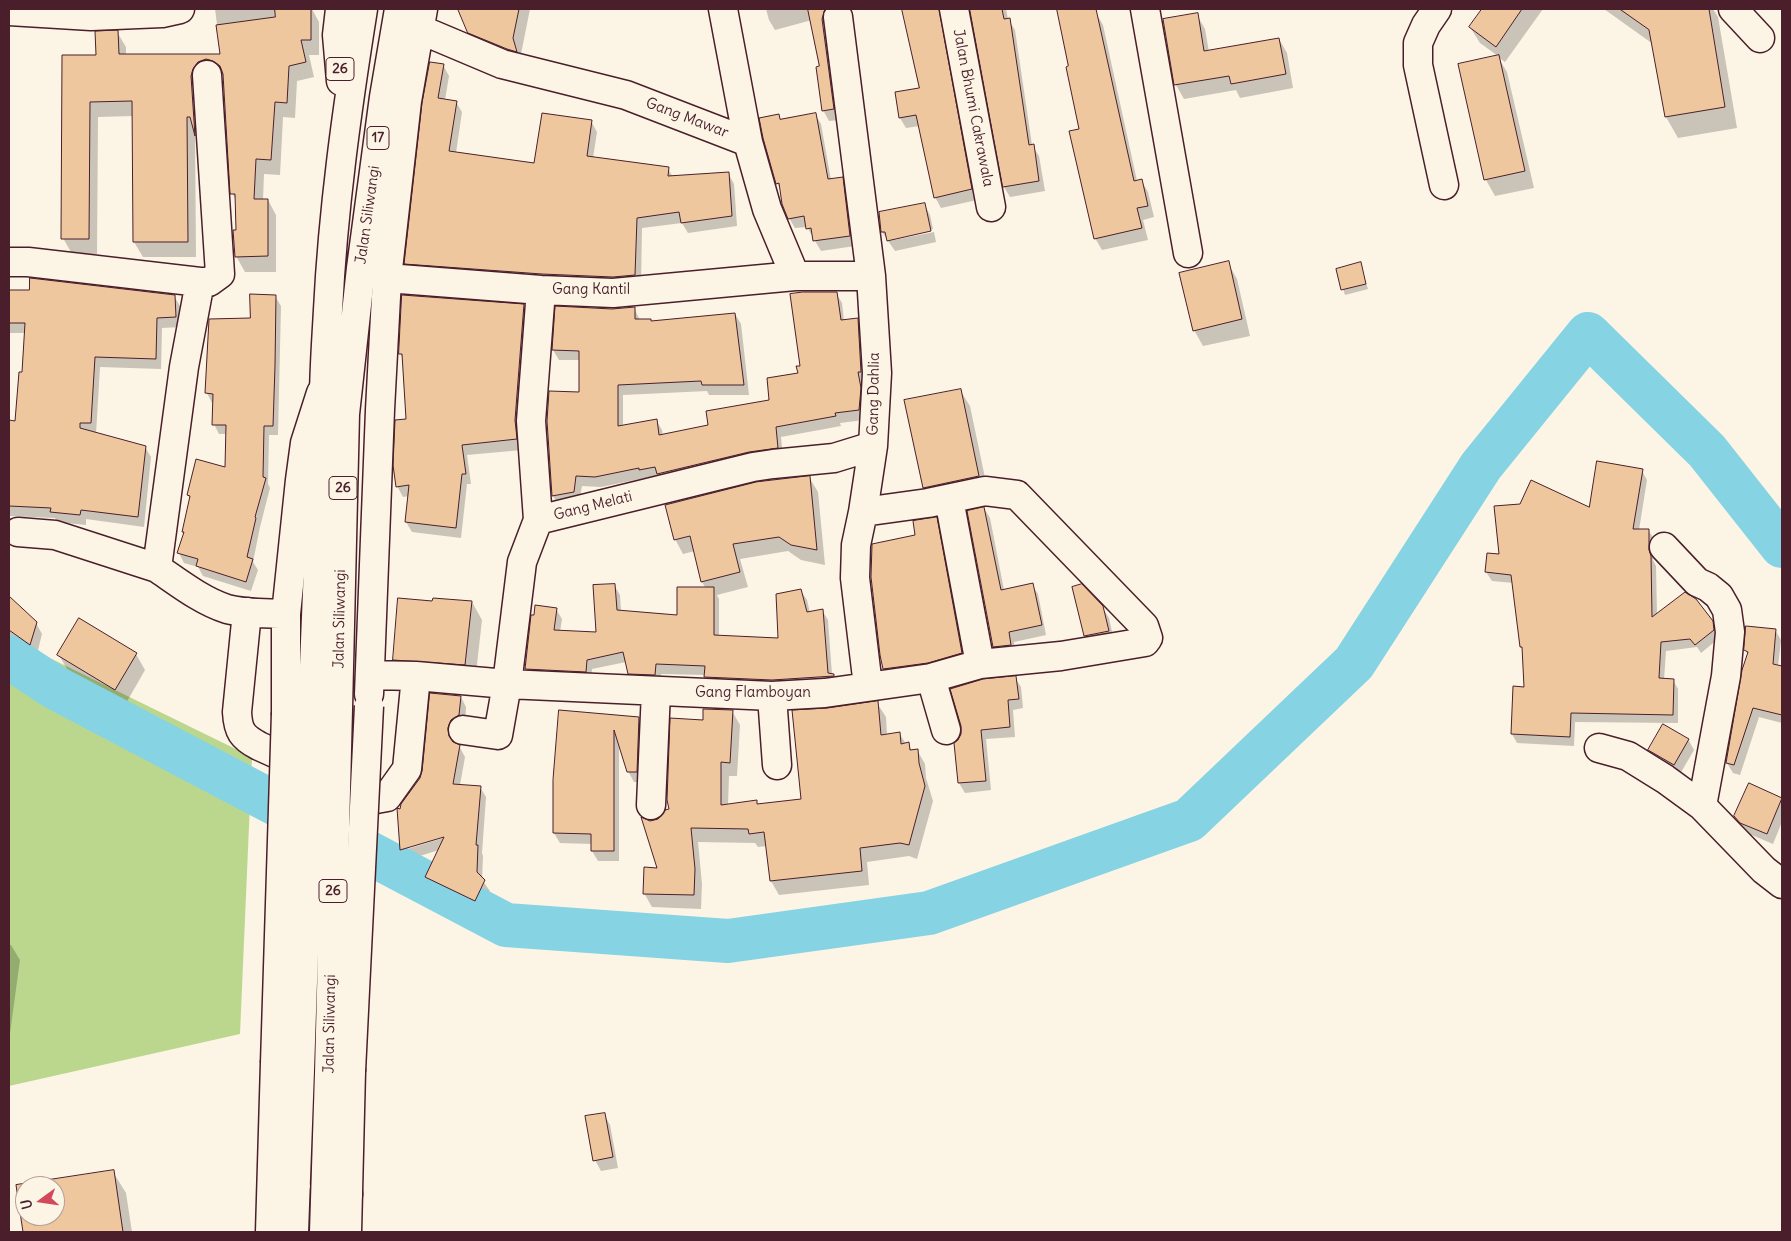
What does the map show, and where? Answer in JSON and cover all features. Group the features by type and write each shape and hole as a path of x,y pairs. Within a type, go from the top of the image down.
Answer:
{"main road":[{"path":"9,12 91,16 162,13 180,9"},
{"name":"26","path":"340,9 337,35 345,130"},
{"name":"Jalan Siliwangi","path":"294,1232 284,1186 288,1067 312,712 324,420 323,386 332,240 345,130 363,9"},
{"name":"Jalan Siliwangi","path":"324,1232 327,1140 340,1072 312,712 361,268 384,97 399,9"},
{"path":"724,9 748,142 767,209 795,276 871,276"},
{"name":"Jalan Bhumi Cakrawala","path":"954,9 991,207"},
{"path":"1145,9 1188,252"},
{"path":"1437,9 1426,24 1418,43 1418,65 1444,185"},
{"path":"1733,9 1760,38"},
{"name":"Gang Dahlia","path":"838,17 871,276 877,373 873,446 856,545 855,578 868,686"},
{"path":"340,1072 370,675 386,278 407,101 421,19"},
{"name":"Gang Mawar","path":"421,19 502,64 626,95 748,142"},
{"path":"9,262 28,262 200,282 209,282 220,274 207,75"},
{"name":"Gang Kantil","path":"386,278 541,290 613,293 795,276"},
{"path":"157,568 184,367 200,282"},
{"name":"Gang Melati","path":"541,290 531,420 538,520 753,467 834,458 873,446"},
{"path":"312,712 286,614 305,442 323,386"},
{"name":"Gang Flamboyan","path":"370,675 416,676 507,684 656,692 772,696 825,693 931,678 980,664 1061,656 1145,642 1148,638 1144,626 1017,495 985,491 949,499"},
{"path":"862,512 949,499 980,664"},
{"path":"463,730 498,735 507,684 522,562 538,520"},
{"path":"18,532 55,535 157,568 188,590 227,608 247,612 286,614"},
{"path":"1664,547 1697,582 1708,587 1719,596 1727,610 1730,632 1726,676 1702,806"},
{"path":"247,612 237,712 241,733 259,746 376,799 387,798 407,769 416,676"},
{"path":"931,678 946,730"},
{"path":"651,805 656,692"},
{"path":"772,696 777,765"},
{"path":"1599,748 1628,756 1666,779 1702,806 1764,870 1782,884"},
{"name":"26","path":"340,1072 344,1218"},
{"name":"26","path":"327,1140 344,1218"},
{"path":"270,1232 284,1186"}],"green space":[{"path":"9,638 252,757 240,1034 9,1086"}],"building":[{"path":"275,9 311,9 311,40 301,40 306,62 289,66 287,103 275,102 271,160 256,159 254,199 268,199 268,256 235,257 233,230 236,230 235,194 230,194 223,74 220,66 206,59 198,62 191,76 195,136 190,117 187,117 188,242 133,242 132,101 90,102 89,239 61,239 62,55 96,55 95,31 118,30 119,54 220,54 216,25 275,17"},
{"path":"458,9 519,9 513,38 517,52 468,33"},
{"path":"808,9 825,9 822,19 834,109 822,111 816,67 819,66"},
{"path":"902,9 939,9 972,189 934,198 916,115 899,118 895,92 919,88"},
{"path":"970,9 1002,9 1004,19 1010,18 1029,145 1034,144 1039,181 1003,187"},
{"path":"1057,9 1096,9 1134,181 1142,179 1148,206 1137,208 1142,228 1094,239 1069,131 1079,129 1066,67 1068,66"},
{"path":"1482,9 1522,9 1496,47 1469,27"},
{"path":"1620,9 1709,9 1725,107 1665,117 1649,30"},
{"path":"1198,13 1204,51 1279,38 1286,74 1231,84 1229,76 1174,85 1163,19"},
{"path":"1499,55 1525,171 1484,180 1458,64"},
{"path":"430,62 444,64 438,98 457,101 449,151 534,163 542,113 592,120 587,156 669,167 668,176 729,172 732,216 681,223 679,212 637,218 635,275 613,277 542,274 404,264 422,103"},
{"path":"816,113 828,179 843,177 850,236 813,241 811,228 806,229 804,216 788,219 782,204 779,183 776,184 759,118 779,114 780,119"},
{"path":"925,203 931,231 887,241 885,232 881,232 879,212"},
{"path":"1229,261 1242,319 1193,331 1179,273"},
{"path":"1361,262 1366,284 1341,290 1336,269"},
{"path":"30,278 175,295 176,317 157,318 156,359 95,357 91,423 80,423 80,428 146,446 138,517 81,510 80,515 50,512 51,508 9,506 9,420 15,421 19,372 22,372 25,323 9,323 9,290 29,290"},
{"path":"837,292 841,320 858,318 861,372 858,372 861,388 859,410 835,413 836,416 776,427 778,448 749,452 657,474 655,467 639,470 639,468 595,477 576,476 574,492 552,496 547,421 549,391 579,392 579,351 552,350 555,306 612,309 635,307 635,319 651,319 651,321 735,313 744,385 702,385 701,381 618,385 618,426 657,419 659,435 708,425 706,411 769,400 767,378 798,373 796,366 800,366 790,294"},
{"path":"250,294 276,295 273,426 264,426 263,477 266,478 255,517 247,557 253,559 246,582 196,566 198,559 177,553 184,532 182,532 190,496 187,495 196,459 225,467 226,425 212,425 213,394 205,393 209,319 250,318"},
{"path":"402,295 524,304 515,420 517,439 462,445 466,474 462,474 456,528 405,522 409,485 396,487 393,465 395,420 406,419 402,354 399,354"},
{"path":"961,389 979,476 923,488 904,400"},
{"path":"1597,461 1643,469 1633,529 1649,529 1652,617 1685,592 1696,599 1713,621 1714,630 1695,645 1690,639 1661,642 1659,678 1674,679 1673,715 1571,713 1570,737 1511,734 1513,686 1524,687 1522,647 1520,647 1511,575 1485,572 1487,553 1499,554 1494,506 1520,504 1531,480 1589,507"},
{"path":"810,476 817,550 791,545 779,537 733,544 740,572 701,582 690,536 674,540 665,505 756,482"},
{"path":"984,507 1001,590 1033,583 1042,625 1009,632 1011,645 993,647 967,511"},
{"path":"937,517 962,653 928,663 883,669 871,577 872,544 915,535 913,521"},
{"path":"615,584 617,610 677,615 677,587 714,587 714,635 778,638 776,594 801,589 807,612 823,609 828,673 834,674 834,676 772,680 704,677 705,666 656,664 655,675 628,674 623,652 587,660 586,672 525,669 531,615 534,615 535,605 557,608 554,630 596,632 593,585"},
{"path":"1082,584 1103,606 1109,631 1084,636 1072,587"},
{"path":"9,596 37,622 30,645 9,630"},
{"path":"398,598 432,601 433,598 472,601 465,665 393,660"},
{"path":"79,618 137,653 115,690 57,655"},
{"path":"1746,626 1776,629 1773,664 1782,666 1782,715 1753,708 1734,765 1726,763 1742,670 1748,652 1744,650"},
{"path":"1016,676 1019,699 1008,700 1010,727 981,730 986,781 958,783 954,743 961,734 961,726 950,689 983,679"},
{"path":"430,693 461,696 459,715 451,720 448,728 449,736 453,742 460,745 453,784 481,786 476,845 478,845 477,872 485,880 475,901 425,877 444,837 400,850 397,808 400,809 401,804 420,778"},
{"path":"878,701 881,735 900,732 901,744 909,742 910,750 918,749 919,763 925,786 909,845 900,843 860,848 862,871 770,881 764,832 749,834 748,829 691,828 695,869 694,895 643,894 644,867 657,868 641,817 650,821 658,819 665,810 669,809 667,800 670,718 703,720 703,709 733,710 730,763 721,762 721,805 757,800 757,804 801,799 792,710 827,708"},
{"path":"559,710 639,717 637,772 627,772 614,730 614,851 591,851 591,834 553,833 553,780"},
{"path":"1663,724 1689,739 1674,765 1648,750"},
{"path":"1749,783 1782,798 1767,834 1740,823 1734,816"},
{"path":"605,1113 613,1157 593,1161 585,1116"},
{"path":"114,1170 123,1232 23,1232 22,1226 65,1226 65,1178"}],"waterway":[{"path":"9,657 54,687 506,925 728,941 929,913 1189,820 1354,663 1481,466 1588,334 1707,451 1782,546"}]}
